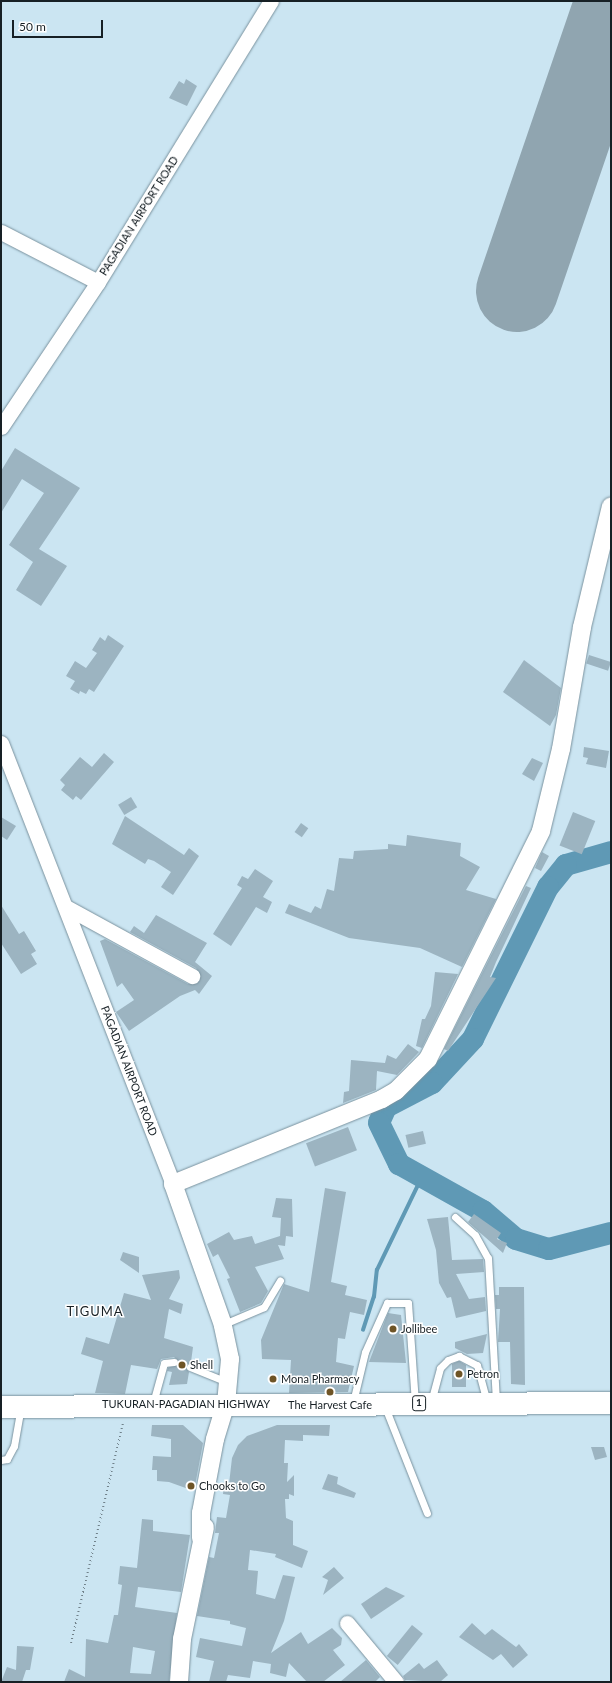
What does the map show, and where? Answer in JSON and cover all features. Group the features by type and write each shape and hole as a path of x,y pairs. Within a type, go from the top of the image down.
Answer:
{"highway":[{"name":"TUKURAN-PAGADIAN HIGHWAY","path":"11,1406 353,1402 611,1404"}],"street":[{"name":"PAGADIAN AIRPORT ROAD","path":"1,427 98,282 271,1"},
{"path":"1,232 98,282"},
{"path":"173,1184 382,1099 396,1091 428,1059 540,831 561,749 582,627 611,506"},
{"name":"PAGADIAN AIRPORT ROAD","path":"1,743 173,1184 223,1325 230,1359 230,1383 221,1426 215,1439 210,1486 182,1639 179,1682"},
{"path":"66,907 192,976"},
{"path":"347,1623 396,1682"}],"lane":[{"path":"455,1217 475,1235 488,1258 492,1404"},
{"path":"223,1325 264,1307 280,1280"},
{"path":"353,1402 365,1352 387,1303 408,1303 423,1403"},
{"path":"423,1403 440,1368 448,1360 459,1356 477,1365 492,1404"},
{"path":"152,1404 164,1364 174,1362"},
{"path":"190,1367 230,1383"},
{"path":"383,1403 427,1513"},
{"path":"1,1460 7,1459 14,1446 11,1406"}],"path":[{"path":"71,1643 128,1404"}],"building":[{"path":"186,79 197,86 187,106 169,98 179,81 184,84"},
{"path":"15,448 80,488 39,549 67,566 41,606 16,590 33,562 9,545 44,493 22,479 1,513 1,471"},
{"path":"108,635 124,646 94,692 89,689 86,694 80,691 79,694 70,689 75,681 66,676 75,661 86,668 97,653 92,650 100,637 105,641"},
{"path":"589,655 611,662 608,671 586,664"},
{"path":"524,660 561,688 556,715 550,726 503,692"},
{"path":"584,747 609,751 606,768 586,764 588,758 583,757"},
{"path":"104,753 114,762 81,800 76,796 73,800 61,790 65,785 60,780 80,757 92,767"},
{"path":"532,758 543,763 534,781 522,774"},
{"path":"131,797 137,807 124,815 118,805"},
{"path":"573,812 595,821 582,854 560,845"},
{"path":"125,816 184,855 189,848 199,856 173,895 161,887 171,872 154,861 148,859 145,864 112,844"},
{"path":"1,817 16,826 7,840 1,836"},
{"path":"301,823 308,828 302,837 295,832"},
{"path":"407,835 461,843 460,856 480,867 466,890 496,899 462,967 420,948 349,938 285,913 289,904 311,913 315,906 321,909 327,889 334,891 339,858 353,859 354,851 388,849 388,844 406,846"},
{"path":"542,852 549,856 541,871 535,868"},
{"path":"255,869 273,881 263,897 272,902 267,913 256,907 231,946 213,934 242,888 237,885 242,876 248,879"},
{"path":"526,886 531,888 490,977 496,978 448,1051 444,1049"},
{"path":"1,905 19,934 24,931 36,951 31,954 37,964 21,974 1,943"},
{"path":"156,915 207,943 195,962 212,976 199,994 195,990 180,996 129,1031 116,1012 134,1000 122,983 117,987 100,941 105,939 188,984 197,983 201,976 196,968 130,932 134,926 144,933"},
{"path":"435,972 458,974 422,1048 416,1046 422,1019 425,1019 431,1006"},
{"path":"408,1044 419,1052 397,1075 377,1071 376,1090 343,1103 344,1092 349,1091 351,1060 385,1063 387,1055 396,1059"},
{"path":"348,1127 357,1150 315,1166 306,1143"},
{"path":"423,1131 426,1144 408,1148 405,1135"},
{"path":"325,1188 346,1192 331,1282 347,1286 345,1295 367,1300 364,1315 350,1312 345,1339 338,1338 336,1362 354,1366 348,1392 289,1393 291,1360 262,1359 261,1340 284,1284 309,1292"},
{"path":"276,1198 292,1199 293,1237 286,1236 285,1246 278,1245 284,1259 255,1267 268,1291 261,1303 240,1312 227,1279 230,1278 218,1254 213,1257 207,1244 229,1232 234,1240 252,1236 255,1244 280,1236 281,1218 272,1217"},
{"path":"474,1214 501,1233 497,1239 507,1243 503,1253 468,1222"},
{"path":"448,1217 452,1260 483,1259 484,1272 456,1274 469,1299 485,1297 486,1311 456,1318 451,1297 447,1298 439,1283 436,1250 427,1219"},
{"path":"123,1252 139,1257 139,1273 120,1260"},
{"path":"179,1270 180,1278 169,1299 183,1304 181,1314 169,1309 164,1338 193,1347 191,1362 185,1366 189,1372 187,1384 169,1385 172,1372 167,1371 168,1368 179,1362 174,1357 161,1359 157,1369 131,1365 125,1394 95,1393 103,1361 81,1354 86,1337 109,1344 124,1293 151,1300 142,1275"},
{"path":"499,1287 524,1287 525,1385 511,1384 510,1342 498,1342 500,1309 496,1309 495,1295 499,1295"},
{"path":"388,1313 401,1315 406,1363 369,1362"},
{"path":"487,1334 483,1353 467,1354 455,1348 455,1342"},
{"name":"Petron","path":"459,1361 466,1365 466,1387 452,1387 452,1364"},
{"path":"152,1425 183,1425 203,1443 194,1491 169,1482 157,1481 157,1470 152,1470 153,1456 171,1457 171,1439 151,1436"},
{"path":"277,1425 330,1425 329,1436 303,1435 303,1441 285,1440 284,1463 288,1463 287,1482 294,1475 294,1496 289,1494 289,1499 285,1499 286,1518 293,1521 293,1545 308,1551 302,1568 275,1557 276,1554 250,1550 248,1570 258,1571 256,1594 275,1599 283,1575 295,1577 284,1621 271,1653 301,1632 308,1644 332,1628 342,1638 341,1645 333,1650 345,1665 323,1682 307,1682 289,1663 286,1677 270,1673 271,1664 253,1661 250,1678 228,1675 226,1682 209,1682 214,1661 196,1657 200,1638 242,1646 246,1628 230,1624 230,1621 197,1616 209,1557 214,1558 219,1533 215,1533 217,1517 226,1518 230,1495 223,1494 224,1484 229,1484 232,1458 238,1445 247,1436"},
{"path":"591,1447 604,1447 607,1457 595,1460"},
{"path":"328,1474 338,1477 337,1484 356,1493 354,1498 322,1489"},
{"path":"142,1519 153,1520 153,1531 190,1535 181,1592 138,1587 135,1607 177,1613 169,1682 64,1682 69,1669 85,1677 86,1639 108,1643 114,1615 118,1615 122,1585 118,1584 120,1566 137,1568","holes":["133,1647 155,1651 151,1674 130,1673"]},
{"path":"334,1567 344,1578 323,1595 328,1580 322,1577"},
{"path":"386,1587 405,1596 371,1619 361,1604"},
{"path":"472,1623 485,1635 492,1629 516,1647 519,1644 528,1655 513,1668 501,1654 493,1660 459,1637"},
{"path":"412,1625 423,1634 398,1665 387,1656"},
{"path":"17,1646 34,1647 30,1670 26,1670 22,1682 1,1682 7,1667 16,1670"},
{"path":"366,1660 380,1677 375,1682 340,1682"},
{"path":"437,1660 448,1675 440,1682 405,1680 403,1676 419,1663 424,1669"}],"waterway":[{"path":"611,852 566,865 548,887 473,1039 432,1083 386,1107 379,1123 399,1164 483,1211 516,1239 549,1249 611,1233"},
{"path":"363,1330 374,1297 377,1270 422,1177"},
{"path":"609,1233 611,1225"}],"runway":[{"path":"517,291 611,17"}],"place":[{"name":"Jollibee","path":"393,1329"},
{"name":"Shell","path":"182,1365"},
{"name":"Petron","path":"459,1374"},
{"name":"Mona Pharmacy","path":"273,1379"},
{"name":"The Harvest Cafe","path":"330,1392"},
{"name":"Chooks to Go","path":"191,1486"}],"district":[{"name":"TIGUMA","path":"95,1311"}]}
